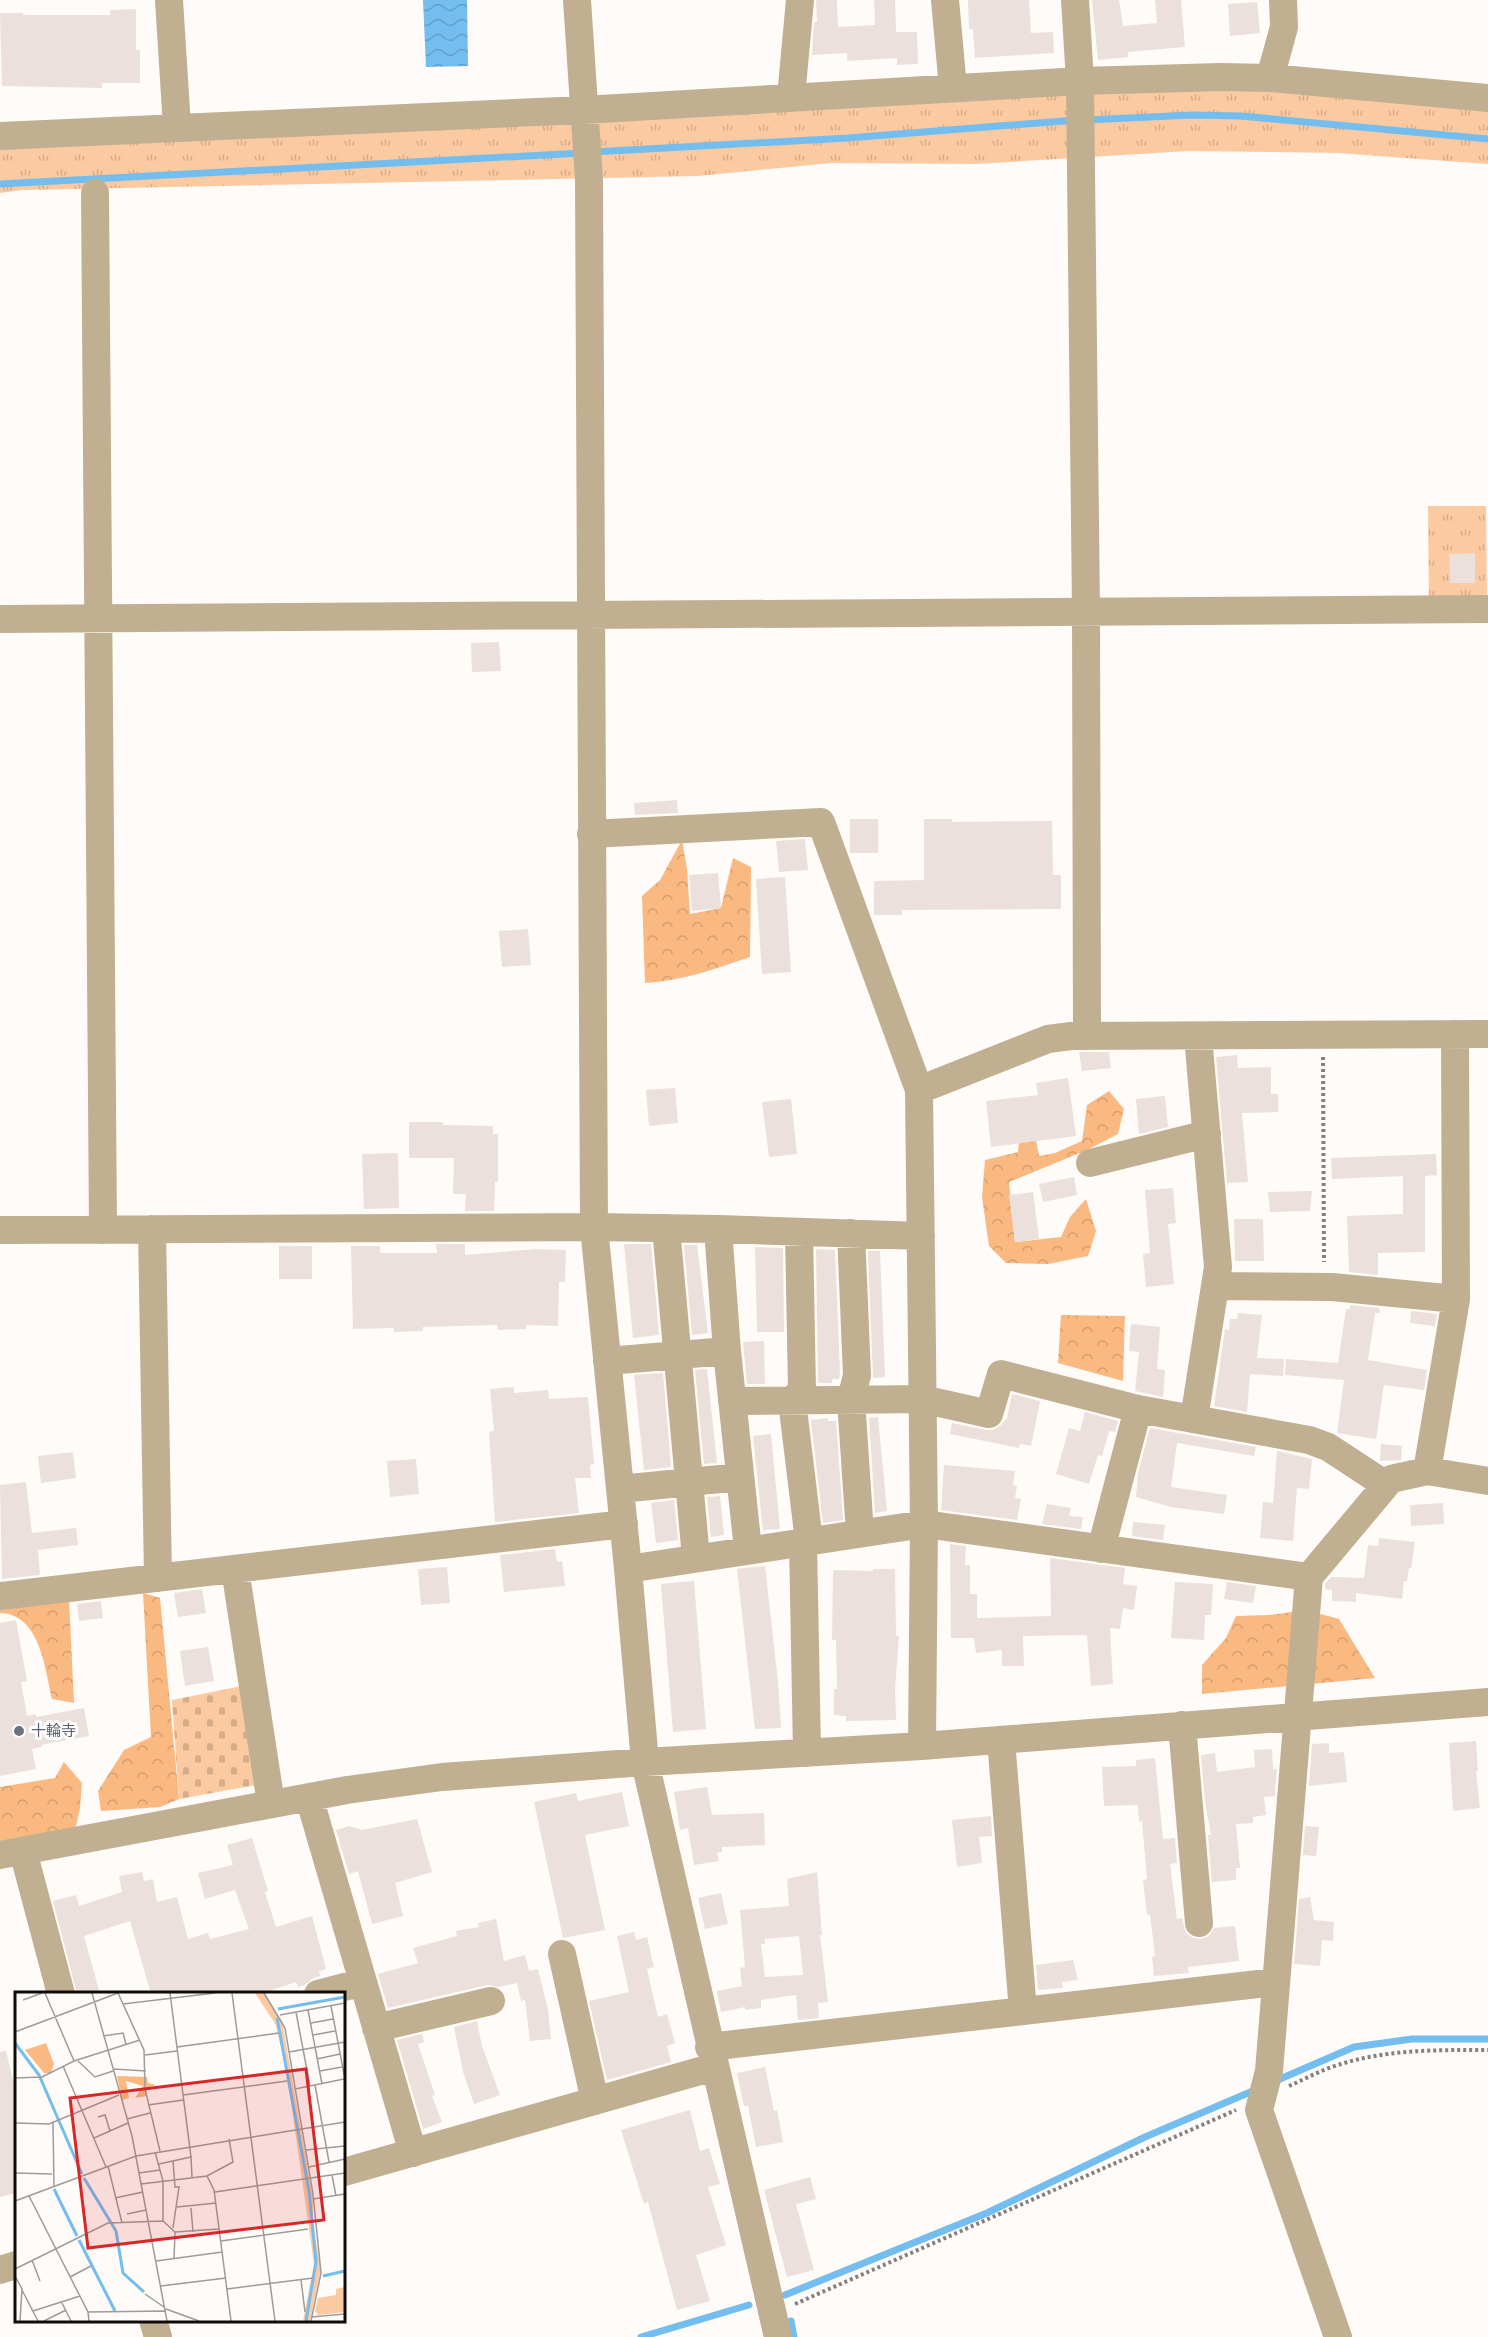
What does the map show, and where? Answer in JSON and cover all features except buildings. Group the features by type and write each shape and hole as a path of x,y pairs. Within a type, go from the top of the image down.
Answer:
{"street":[{"path":"169,0 177,127"},
{"path":"576,0 589,180 594,1227 645,1762 711,2057 775,2326"},
{"path":"791,98 800,0"},
{"path":"945,0 953,88"},
{"path":"1075,0 1080,88 1086,612 1087,1036"},
{"path":"1270,78 1284,27 1282,0"},
{"path":"0,136 583,110 953,88 1080,88 1221,76 1270,78 1488,99"},
{"path":"95,193 103,1230"},
{"path":"0,619 1488,609"},
{"path":"591,834 821,822 919,1090 924,1524 922,1746"},
{"path":"1427,1471 1456,1299 1455,1034"},
{"path":"919,1090 1048,1039 1087,1036 1488,1034"},
{"path":"1194,1419 1218,1267 1198,1036"},
{"path":"1089,1163 1207,1134"},
{"path":"0,1230 594,1227 921,1236"},
{"path":"666,1228 696,1558"},
{"path":"153,1229 158,1578"},
{"path":"718,1229 727,1352 748,1550"},
{"path":"799,1232 802,1390 792,1401 806,1542 807,1753"},
{"path":"851,1233 857,1375 851,1400 860,1533"},
{"path":"1215,1286 1324,1287 1456,1299"},
{"path":"607,1361 727,1352"},
{"path":"732,1401 922,1399 989,1414 1001,1374 1138,1409 1309,1440 1328,1448 1386,1485"},
{"path":"1101,1549 1138,1409"},
{"path":"1338,2337 1259,2110 1269,2071 1309,1577 1391,1479 1427,1471 1488,1481"},
{"path":"620,1490 740,1477"},
{"path":"0,1596 624,1524"},
{"path":"628,1569 924,1524 1309,1577"},
{"path":"235,1569 271,1804"},
{"path":"60,1992 12,1853 346,1790 442,1777 645,1762 922,1746 1488,1702"},
{"path":"1182,1725 1199,1923"},
{"path":"1001,1740 1023,2011"},
{"path":"309,1797 413,2153"},
{"path":"562,1954 595,2101"},
{"path":"326,1992 363,1982"},
{"path":"345,2172 595,2101 711,2057 1023,2011 1276,1982"},
{"path":"376,2028 492,2001"},
{"path":"0,2270 15,2265"},
{"path":"154,2322 158,2337"}],"path":[{"path":"1323,1036 1324,1287"},
{"path":"775,2326 1330,2067 1366,2057 1404,2051 1488,2050"}],"green space":[{"path":"1261,78 1488,107 1488,164 1338,153 1188,151 975,164 831,163 698,176 23,190 0,193 0,136"},
{"path":"1428,506 1486,506 1487,609 1429,609"},
{"path":"682,840 687,869 690,914 721,908 733,858 751,867 750,957 685,977 645,983 642,896 660,880"},
{"path":"1109,1091 1124,1109 1118,1134 1087,1150 1009,1182 1015,1242 1061,1237 1070,1217 1086,1199 1096,1231 1088,1256 1048,1264 1006,1263 989,1246 982,1197 985,1160 1018,1152 1022,1113 1030,1108 1039,1156 1055,1153 1082,1141 1087,1105"},
{"path":"1061,1315 1125,1316 1123,1381 1058,1363"},
{"path":"68,1579 74,1703 52,1699 43,1658 32,1632 24,1622 0,1613 0,1584"},
{"path":"143,1593 160,1598 179,1799 160,1807 101,1811 98,1791 124,1750 151,1737"},
{"path":"1306,1610 1339,1619 1375,1678 1202,1694 1202,1665 1226,1638 1236,1616 1270,1615"},
{"path":"242,1686 256,1785 179,1799 172,1700"},
{"path":"64,1762 82,1783 75,1831 0,1841 0,1787 55,1778"}],"water":[{"path":"423,0 467,0 468,66 426,67"}],"waterway":[{"path":"1087,120 1192,115 1241,116 1488,139"},
{"path":"593,152 848,138 1076,120"},
{"path":"0,184 582,153"},
{"path":"1273,2082 1354,2047 1412,2039 1488,2039"},
{"path":"785,2295 987,2213 1145,2137 1255,2090"},
{"path":"641,2337 749,2305"},
{"path":"791,2321 794,2337"}],"place":[{"name":"十輪寺","path":"19,1731"}]}
